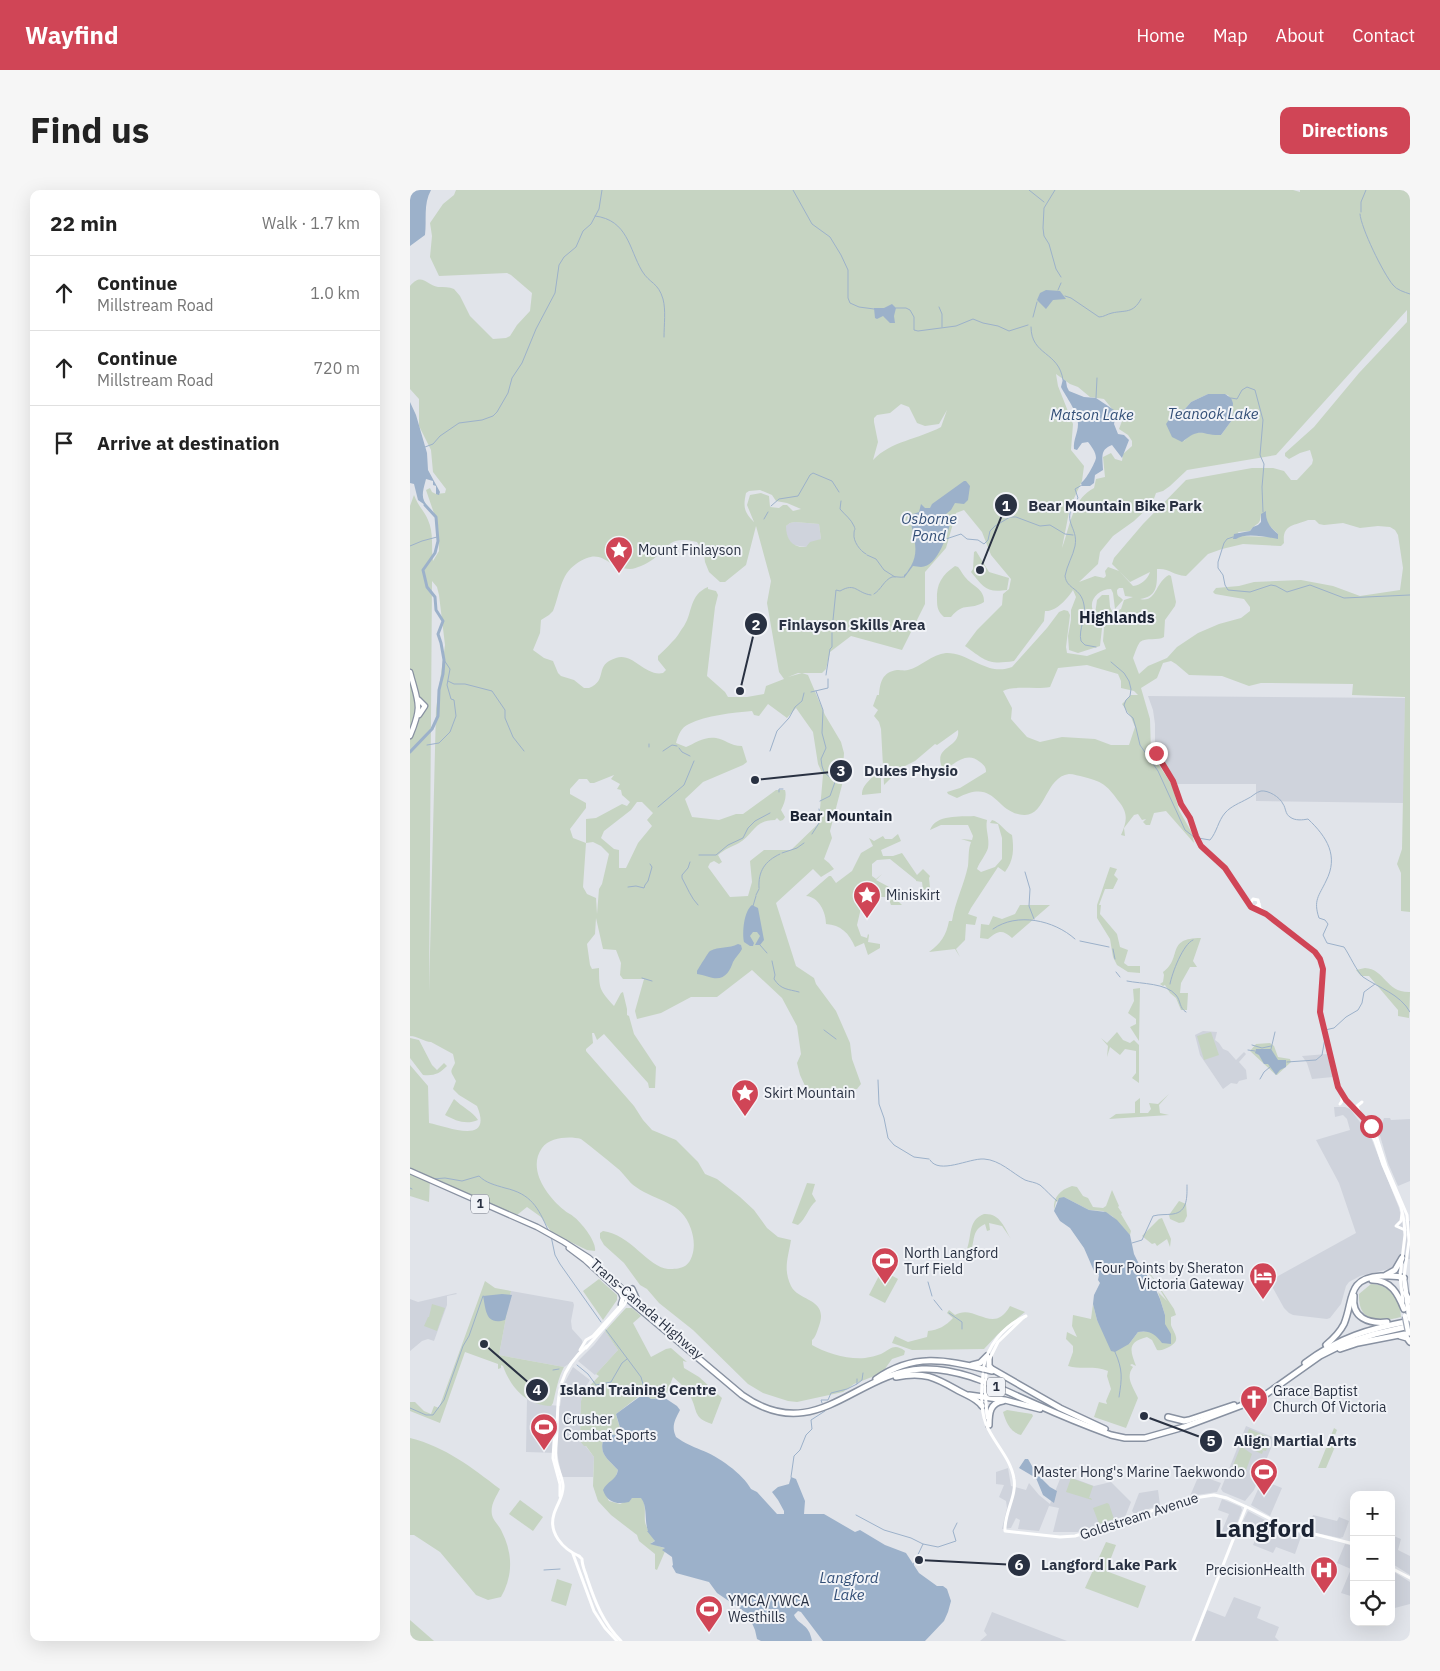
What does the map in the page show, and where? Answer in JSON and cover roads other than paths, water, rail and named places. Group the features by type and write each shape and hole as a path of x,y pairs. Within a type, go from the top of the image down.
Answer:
{"highway":[{"path":"1380,1276 1395,1270 1402,1258"},
{"path":"1298,1368 1330,1342 1340,1331 1346,1319 1352,1292 1358,1283 1368,1278 1380,1276 1402,1277"},
{"path":"1378,1280 1386,1283 1393,1288 1408,1316 1387,1322 1370,1322 1356,1312 1353,1301 1354,1295 1360,1285 1366,1281 1378,1280"},
{"path":"623,1305 637,1304 632,1289"},
{"path":"1405,1293 1410,1301"},
{"name":"Trans-Canada Highway","path":"629,1297 742,1395 770,1410 794,1413 820,1410 894,1371 916,1367 940,1366 954,1369 1105,1429 1129,1435 1147,1435 1234,1405 1270,1388 1327,1347 1345,1338 1408,1316"},
{"path":"1265,1395 1274,1391 1330,1353 1358,1343 1409,1332"},
{"name":"Trans-Canada Highway","path":"876,1380 914,1370 950,1371 980,1381 1111,1435 1133,1439 1153,1437 1215,1416 1265,1395 1320,1356 1365,1336 1409,1332"},
{"path":"1392,1336 1403,1337 1410,1342"},
{"path":"876,1380 894,1369 918,1362 947,1361 978,1365 988,1357"},
{"path":"988,1357 989,1366 998,1372 1060,1408 1105,1429"},
{"path":"969,1365 985,1372 998,1372"},
{"path":"876,1380 923,1374 940,1379 977,1401 982,1406"},
{"path":"969,1396 1005,1400 1046,1411 1111,1435"},
{"path":"989,1425 989,1415 992,1407 998,1402 1005,1400"},
{"path":"1168,1417 1189,1420 1234,1405"}],"main road":[{"path":"410,670 419,698 425,706 418,716 410,736"},
{"path":"1153,746 1175,785 1181,804 1191,821 1201,846 1225,868 1251,907 1266,914"},
{"path":"1244,896 1258,900 1260,908 1266,914 1315,952 1321,962 1323,972 1320,1012 1341,1093 1342,1101 1340,1104"},
{"path":"1250,904 1254,899"},
{"path":"1254,908 1259,904"},
{"path":"1341,1093 1366,1120 1376,1136 1386,1166 1407,1215 1409,1241 1405,1266"},
{"path":"1361,1116 1357,1106 1362,1102"},
{"path":"1366,1120 1403,1212 1405,1230 1402,1277 1408,1316"},
{"name":"Trans-Canada Highway","path":"410,1172 546,1232 580,1252 629,1297"},
{"name":"Trans-Canada Highway","path":"410,1172 549,1236 578,1254 621,1290"},
{"path":"1403,1212 1401,1220 1396,1226 1405,1230"},
{"path":"508,1214 549,1236"},
{"path":"1409,1332 1402,1277 1410,1249"},
{"path":"601,1274 629,1297 579,1354 561,1383 557,1408 554,1458 560,1484 560,1500 553,1518 554,1530 558,1540 582,1558 598,1611 621,1641"},
{"path":"573,1362 594,1334 623,1305 621,1290 632,1289"},
{"path":"988,1357 998,1342 1026,1316 1019,1319 999,1336 992,1344 988,1357 982,1406 987,1426 993,1437"},
{"path":"983,1397 993,1437"},
{"name":"Goldstream Avenue","path":"993,1437 1011,1468 1014,1479 1013,1494 1005,1520 1005,1532 1060,1537 1075,1536 1188,1500 1208,1495 1218,1495 1246,1506 1286,1528 1350,1543"},
{"path":"1193,1641 1246,1506"},
{"path":"571,1551 592,1606 601,1622 617,1641"},
{"path":"575,1561 579,1556"},
{"path":"575,1561 580,1564 582,1562"},
{"path":"1395,1570 1410,1578"},
{"path":"600,1631 602,1628 601,1622"}],"water":[{"path":"410,190 431,190 426,207 425,235 410,246"},
{"path":"1046,290 1060,291 1066,299 1053,300 1046,309 1037,300 1040,293"},
{"path":"892,304 896,308 895,323 890,323 883,316 875,318 874,308 884,308"},
{"name":"Matson Lake","path":"1063,379 1066,381 1069,391 1084,397 1096,398 1114,410 1116,414 1114,424 1118,434 1124,435 1129,440 1122,458 1112,445 1105,449 1103,452 1103,470 1095,475 1094,483 1090,486 1082,486 1081,483 1090,471 1096,456 1088,442 1082,443 1077,450 1074,449 1078,427 1077,419 1061,387"},
{"name":"Teanook Lake","path":"1208,394 1225,394 1231,398 1233,403 1232,420 1221,435 1198,433 1182,442 1172,437 1166,424 1168,421 1174,414 1185,409 1191,402"},
{"path":"410,402 416,415 427,453 428,470 440,492 439,495 436,494 436,486 433,485 433,481 426,479 423,495 425,505 418,500 414,484 410,483"},
{"name":"Osborne Pond","path":"964,481 970,486 968,500 964,504 955,503 946,514 945,518 951,520 945,541 937,556 927,566 913,566 904,578 914,560 915,553 915,540 910,515 919,512 921,504 925,508 930,508 932,504"},
{"path":"1266,511 1267,521 1278,534 1278,539 1250,535 1233,539 1234,534 1250,531 1258,525 1261,522 1261,514"},
{"path":"752,905 758,908 764,940 760,945 755,945 760,936 757,932 753,932 750,936 754,943 753,946 750,946 744,942 743,933 745,917"},
{"path":"738,944 741,945 742,949 734,960 729,972 724,976 713,978 697,974 710,951"},
{"path":"1256,1049 1271,1049 1278,1060 1286,1060 1286,1067 1276,1075 1268,1064 1264,1064 1259,1055 1255,1053"},
{"path":"1064,1197 1089,1210 1106,1212 1117,1220 1130,1235 1134,1254 1141,1268 1153,1283 1160,1299 1165,1315 1165,1324 1171,1334 1171,1344 1162,1343 1149,1332 1138,1332 1129,1344 1115,1352 1111,1351 1097,1320 1093,1304 1094,1295 1100,1283 1098,1280 1099,1275 1094,1271 1084,1248 1070,1228 1060,1221 1054,1211 1059,1198"},
{"path":"512,1295 505,1320 494,1321 486,1311 483,1296"},
{"name":"Langford Lake","path":"642,1395 645,1397 646,1395 651,1399 665,1398 677,1406 680,1410 674,1426 676,1437 729,1466 777,1514 784,1514 784,1511 772,1492 778,1487 789,1484 791,1477 796,1479 805,1501 804,1514 824,1514 855,1532 860,1530 885,1545 906,1553 919,1573 937,1586 943,1586 947,1589 951,1601 944,1621 925,1641 823,1641 801,1612 798,1611 794,1615 809,1631 812,1641 761,1641 757,1639 748,1614 717,1593 709,1582 676,1573 672,1566 672,1557 662,1550 665,1548 650,1544 655,1541 647,1531 645,1509 641,1498 632,1498 629,1502 616,1503 607,1497 603,1490 617,1474 618,1470 605,1456 602,1448 604,1438 599,1433 601,1431 618,1436 618,1431 621,1431 616,1414"},
{"path":"1025,1459 1028,1459 1036,1473 1050,1487 1057,1491 1054,1503 1043,1495 1036,1478 1019,1468"}],"waterway":[{"path":"425,447 433,444 440,436 459,423 482,420 493,416 497,412 508,393 512,378 522,363 536,329 555,293 559,265 564,257 576,247 583,231 591,224 599,209 602,190"},
{"path":"793,190 812,224 830,237 841,255 848,270 848,298 850,303 859,307 874,309"},
{"path":"1029,190 1044,202"},
{"path":"1055,190 1044,208 1043,228 1056,269 1061,277"},
{"path":"1361,212 1361,202 1366,190"},
{"path":"1360,214 1368,239 1389,279 1396,288 1410,294"},
{"path":"595,216 606,219 621,229 642,271 659,289 664,308 664,337"},
{"path":"1058,290 1061,283"},
{"path":"1065,296 1099,317 1132,309 1141,299"},
{"path":"1033,317 1037,302"},
{"path":"939,307 942,314 942,327"},
{"path":"896,308 910,310 914,317 914,330 918,331 956,326 973,319 1009,331 1028,325"},
{"path":"1031,327 1035,343 1056,364 1063,380"},
{"path":"1096,398 1097,378"},
{"path":"1231,398 1237,399 1242,390 1247,387 1255,390 1263,420 1260,455 1264,464 1262,487 1263,512"},
{"path":"771,506 779,499 798,496 813,473 832,481 839,492"},
{"path":"1082,485 1075,489 1078,498 1070,513 1075,546 1065,576 1068,584 1080,595 1084,605 1081,641 1085,645 1096,647"},
{"path":"841,501 840,509 855,528 854,537 856,543 866,554"},
{"path":"410,752 432,729 438,716 439,690 444,660 438,634 443,621 436,610 435,597 427,587 423,570 435,553 438,541 436,517 425,505"},
{"path":"764,519 768,512"},
{"path":"946,539 961,534 967,539 978,540 984,544 988,540 990,531 1010,517 1016,517 1040,526 1050,525 1065,534 1073,535"},
{"path":"410,546 437,537"},
{"path":"1233,537 1227,539 1224,543 1218,562 1218,568 1223,575 1228,590 1250,592 1271,585 1287,592 1310,585 1344,598 1410,595"},
{"path":"867,555 876,559 884,570 895,577"},
{"path":"874,594 889,578 904,577"},
{"path":"832,630 836,590 853,588 871,595"},
{"path":"826,675 830,649 832,647 832,633"},
{"path":"427,745 439,743 450,732 456,716 454,700 451,699 447,685 450,669 444,660"},
{"path":"1111,662 1124,673 1129,681 1130,696 1124,705 1127,713 1133,718 1140,745 1158,771 1185,830 1194,837"},
{"path":"811,692 828,688 828,679"},
{"path":"448,681 454,684 465,684 492,691 505,710 505,718 513,737 524,751"},
{"path":"816,691 823,710 822,733 826,748 821,759 822,766 824,772 835,782 830,796 820,801"},
{"path":"770,751 777,731 789,718 795,707 802,701 804,693"},
{"path":"663,751 672,745 677,746"},
{"path":"679,748 690,756"},
{"path":"658,807 684,785 694,761"},
{"path":"779,792 779,789 783,789"},
{"path":"1198,838 1210,840 1227,811 1261,791 1277,797 1284,806 1288,816 1299,820 1308,819 1321,833 1331,855 1330,872 1317,902 1319,918 1325,920 1328,924 1323,935 1327,943 1344,947 1363,977 1401,1000 1410,1012"},
{"path":"812,834 821,820 819,809"},
{"path":"699,855 716,855 728,845 743,838 748,828 755,821 770,813"},
{"path":"782,853 797,848 804,843"},
{"path":"759,888 763,867 780,854"},
{"path":"690,862 682,878 698,905"},
{"path":"628,887 644,888 652,867 650,864"},
{"path":"1025,872 1030,889 1029,906 1034,919"},
{"path":"756,895 759,889"},
{"path":"753,906 756,896"},
{"path":"993,929 1013,921 1035,920 1057,927 1075,939"},
{"path":"1170,984 1185,947 1193,940"},
{"path":"1080,941 1109,947"},
{"path":"760,945 767,953"},
{"path":"1113,949 1115,959"},
{"path":"772,961 774,979 777,983 785,989 799,992"},
{"path":"1116,972 1120,977"},
{"path":"642,978 652,981"},
{"path":"1127,981 1153,985 1172,991 1186,1012"},
{"path":"1325,1030 1334,1028 1346,1017 1358,1010 1362,1003 1364,992 1375,984"},
{"path":"824,1030 836,1039"},
{"path":"1271,1049 1275,1032"},
{"path":"1287,1062 1316,1060 1322,1055 1325,1038"},
{"path":"1252,1045 1262,1048 1271,1046"},
{"path":"1248,1050 1255,1051"},
{"path":"1260,1079 1270,1067"},
{"path":"878,1080 879,1104 888,1138 894,1145 914,1157 929,1159"},
{"path":"930,1160 940,1166 955,1165 978,1159 990,1160 1001,1164 1025,1180 1040,1185 1057,1201"},
{"path":"410,1168 416,1171"},
{"path":"433,1179 445,1178 462,1181 479,1176 491,1184 521,1194 537,1208 548,1230"},
{"path":"1132,1243 1142,1240 1153,1216 1178,1213 1182,1210 1186,1203 1187,1185"},
{"path":"551,1236 555,1255 560,1264 601,1322"},
{"path":"928,1282 932,1296"},
{"path":"410,1408 426,1415 433,1415 444,1400 483,1296"},
{"path":"934,1300 942,1310"},
{"path":"949,1313 962,1322 962,1329"},
{"path":"606,1330 641,1377 646,1395"},
{"path":"1115,1352 1121,1374 1119,1397"},
{"path":"577,1365 588,1374 596,1385 611,1382 622,1363 627,1359"},
{"path":"553,1370 559,1369"},
{"path":"857,1384 862,1380 863,1373"},
{"path":"822,1403 821,1400 828,1400 831,1393 857,1384 857,1379"},
{"path":"791,1477 794,1456 800,1450 806,1435 812,1429 811,1420 825,1411"},
{"path":"856,1515 884,1530 911,1538 923,1544"},
{"path":"913,1565 923,1544 938,1547 956,1541 953,1531 957,1523"},
{"path":"544,1570 560,1569"}],"place":[{"name":"Bear Mountain Bike Park","path":"980,570"},
{"name":"Mount Finlayson","path":"619,574"},
{"name":"Finlayson Skills Area","path":"740,691"},
{"name":"Dukes Physio","path":"755,780"},
{"name":"Miniskirt","path":"867,919"},
{"name":"Skirt Mountain","path":"745,1117"},
{"name":"North Langford Turf Field","path":"885,1285"},
{"name":"Four Points by Sheraton Victoria Gateway","path":"1263,1300"},
{"name":"Island Training Centre","path":"484,1344"},
{"name":"Align Martial Arts","path":"1144,1416"},
{"name":"Grace Baptist Church Of Victoria","path":"1254,1423"},
{"name":"Crusher Combat Sports","path":"544,1451"},
{"name":"Master Hong's Marine Taekwondo","path":"1264,1496"},
{"name":"Langford Lake Park","path":"919,1560"},
{"name":"PrecisionHealth","path":"1324,1594"},
{"name":"YMCA/YWCA Westhills","path":"709,1633"}],"district":[{"name":"Highlands","path":"1117,617"},
{"name":"Bear Mountain","path":"841,816"},
{"name":"Langford","path":"1265,1529"}]}
